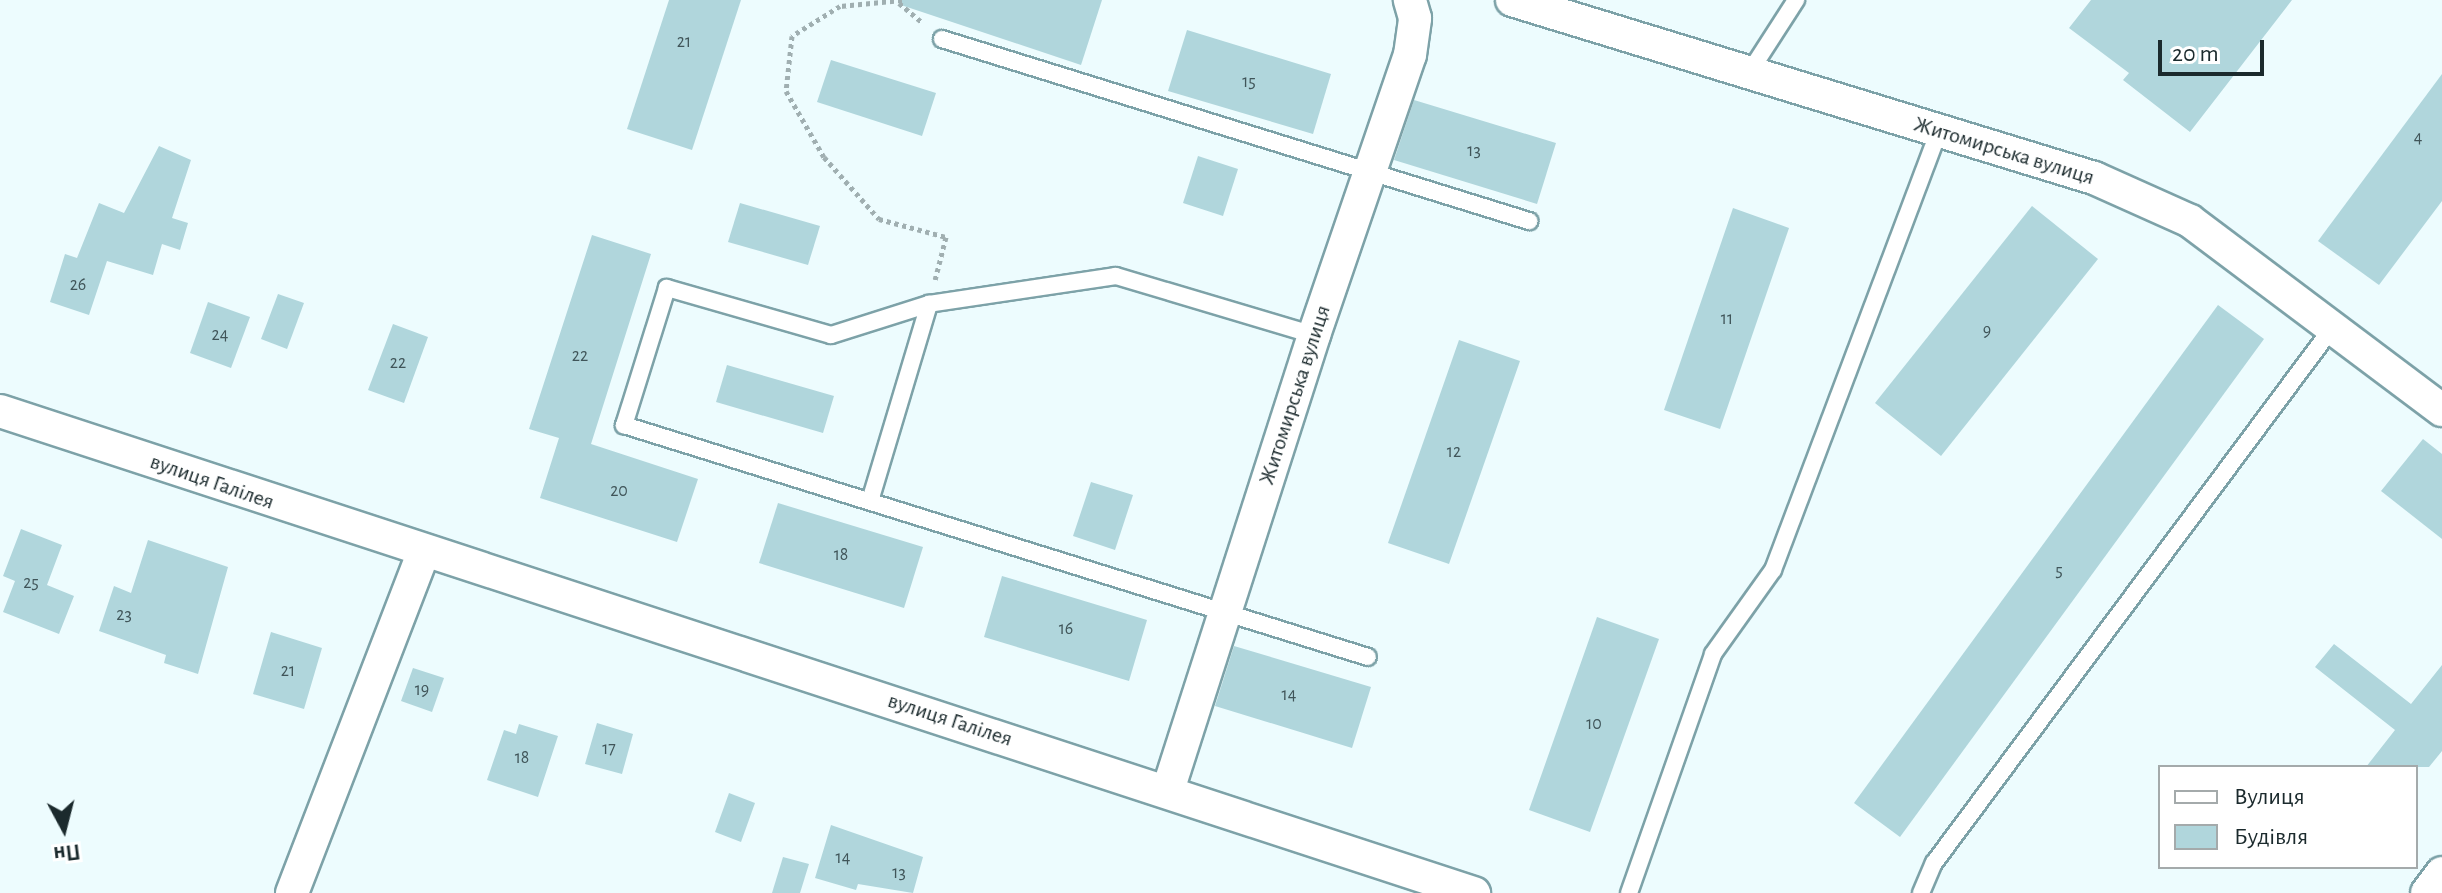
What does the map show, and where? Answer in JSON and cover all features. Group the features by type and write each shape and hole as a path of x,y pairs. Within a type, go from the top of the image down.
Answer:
{"street":[{"name":"Житомирська вулиця","path":"1168,790 1314,335 1410,55 1415,18 1410,0"},
{"name":"Житомирська вулиця","path":"1512,0 2094,178 2190,221 2442,410"},
{"name":"вулиця Галілея","path":"0,411 423,553 1168,790 1474,893"},
{"path":"292,893 423,553"},
{"path":"2427,893 2442,873"}],"lane":[{"path":"1749,73 1796,0"},
{"path":"942,39 1529,221"},
{"path":"1629,893 1713,654 1773,570 1939,130"},
{"path":"1314,335 1116,276 929,304 831,335 667,288 624,425 1368,657"},
{"path":"870,501 929,304"},
{"path":"1921,893 1934,863 2332,328"}],"path":[{"path":"902,0 840,6 792,36 786,91 824,157 879,219 946,237 929,304"}],"building":[{"path":"669,0 741,0 692,150 627,129"},
{"path":"902,0 1102,0 1081,65 901,5"},
{"path":"2091,0 2292,0 2190,132 2123,80 2129,73 2069,28"},
{"path":"1187,30 1331,74 1313,134 1168,91"},
{"path":"831,60 936,93 922,136 817,102"},
{"path":"2442,74 2442,201 2379,285 2318,241"},
{"path":"1414,100 1556,143 1537,204 1394,160"},
{"path":"159,146 191,160 172,218 188,223 180,250 162,244 153,275 107,261 89,315 50,302 65,254 77,258 99,203 124,213"},
{"path":"1198,156 1238,169 1223,216 1183,203"},
{"path":"740,203 820,226 808,265 728,242"},
{"path":"2032,206 2098,259 1941,456 1875,403"},
{"path":"1733,208 1789,228 1720,429 1664,410"},
{"path":"592,235 651,254 591,444 698,479 677,542 540,498 559,438 529,429"},
{"path":"278,294 304,303 287,349 261,339"},
{"path":"208,302 250,317 231,368 190,353"},
{"path":"2218,305 2264,339 1900,837 1854,803"},
{"path":"393,324 428,337 404,403 368,390"},
{"path":"1459,340 1520,361 1449,564 1388,543"},
{"path":"727,365 834,396 823,433 716,402"},
{"path":"2423,439 2442,454 2442,539 2381,491"},
{"path":"1091,482 1133,495 1115,550 1073,536"},
{"path":"778,503 923,547 904,608 759,563"},
{"path":"21,529 62,545 47,585 74,596 59,634 3,612 15,581 3,576"},
{"path":"148,540 228,567 198,674 164,663 166,655 99,631 114,586 131,593"},
{"path":"1002,576 1147,620 1129,681 984,637"},
{"path":"1597,617 1659,639 1590,832 1529,810"},
{"path":"271,632 322,648 304,709 253,694"},
{"path":"2334,644 2411,704 2442,665 2442,751 2429,767 2368,765 2395,730 2315,667"},
{"path":"1234,646 1371,687 1352,748 1215,706"},
{"path":"413,668 444,678 432,712 401,701"},
{"path":"597,723 633,734 622,774 585,764"},
{"path":"519,724 558,736 538,797 487,780 504,730 516,734"},
{"path":"729,793 755,803 741,842 715,832"},
{"path":"831,825 923,857 913,893 858,884 856,890 815,878"},
{"path":"783,857 809,864 800,893 772,893"}]}
